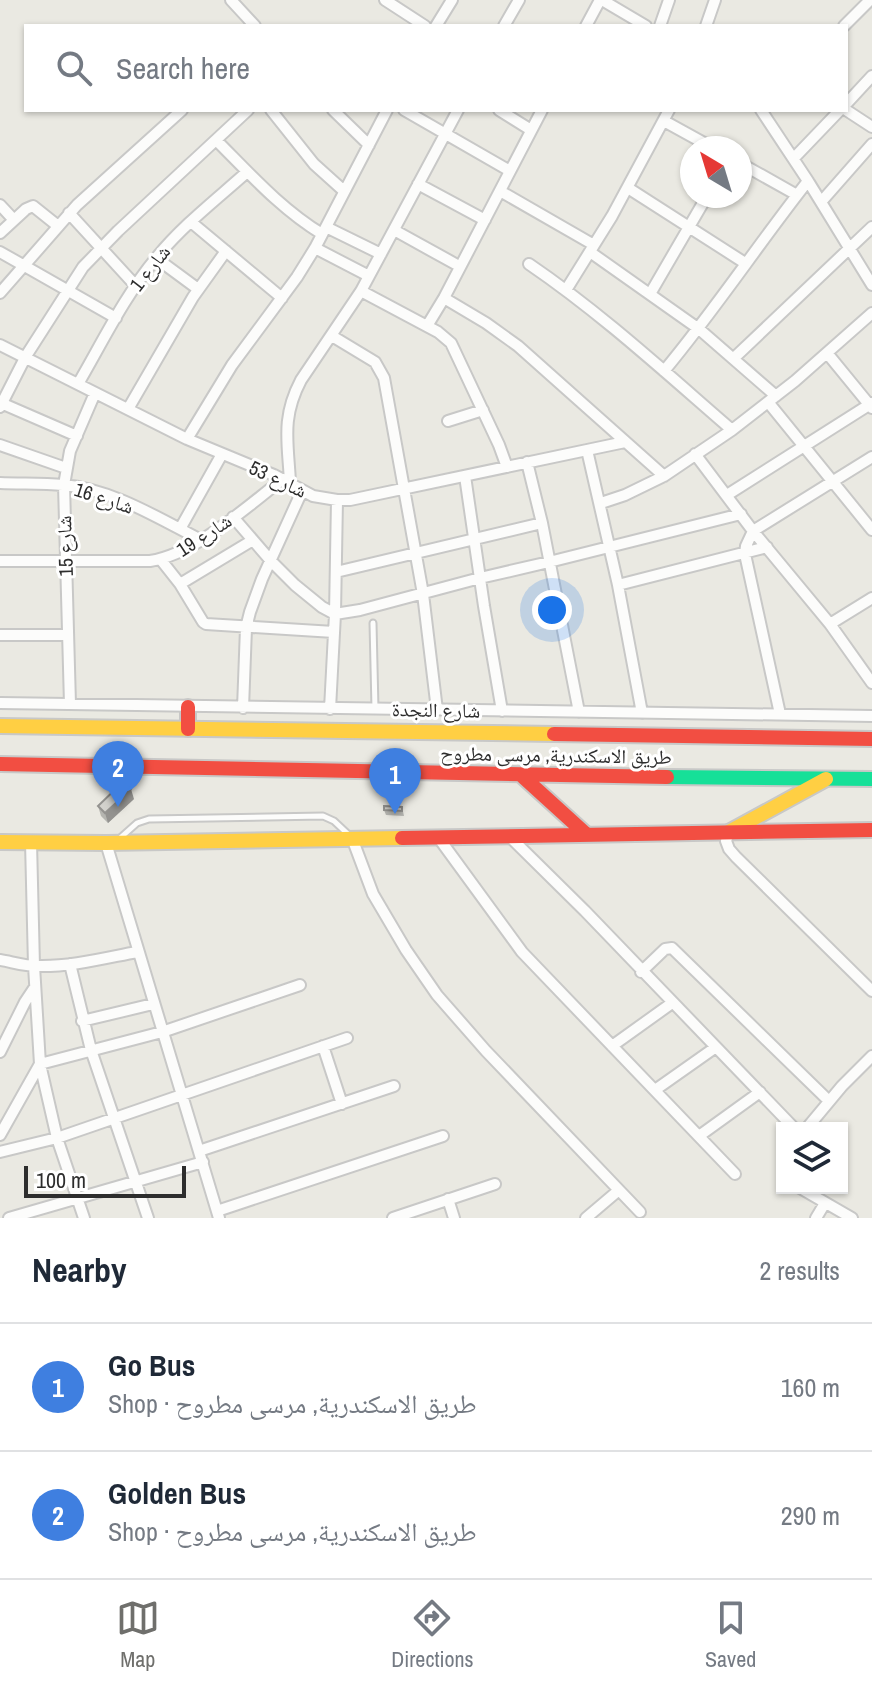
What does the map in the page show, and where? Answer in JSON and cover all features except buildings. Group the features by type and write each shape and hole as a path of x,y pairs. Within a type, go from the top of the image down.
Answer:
{"main road":[{"path":"188,707 188,729"},
{"name":"طريق الاسكندرية, مرسى مطروح","path":"0,726 872,739"},
{"name":"طريق الاسكندرية, مرسى مطروح","path":"0,764 872,779"},
{"path":"521,775 587,835"},
{"path":"729,832 827,779"},
{"path":"0,842 110,843 872,830"}],"street":[{"path":"231,0 253,24"},
{"path":"385,0 422,24"},
{"path":"437,24 452,0"},
{"path":"505,24 519,0"},
{"path":"587,24 601,0 643,24"},
{"path":"661,24 669,0"},
{"path":"707,24 715,0"},
{"path":"846,24 870,0"},
{"path":"848,103 872,76"},
{"path":"848,111 872,127"},
{"path":"0,293 69,213 180,112"},
{"path":"77,436 1,405 26,356 67,290 100,247 246,112"},
{"path":"273,112 314,164 344,191"},
{"path":"335,112 369,145"},
{"path":"187,439 232,365 315,248 386,112"},
{"path":"408,112 510,171"},
{"path":"286,481 286,422 289,406 301,380 361,291 457,112"},
{"path":"502,112 531,130"},
{"path":"427,326 541,112"},
{"path":"566,290 628,188 668,112"},
{"path":"762,112 872,285"},
{"path":"794,158 840,112"},
{"path":"664,121 691,136"},
{"path":"216,140 291,214 381,254"},
{"path":"821,202 872,144"},
{"path":"752,170 797,195"},
{"name":"شارع 1","path":"78,384 135,285 156,258 247,172"},
{"path":"664,371 699,329 808,181"},
{"path":"418,184 485,220"},
{"path":"628,188 745,263"},
{"path":"500,191 592,248 734,358 772,399 803,446 872,530"},
{"path":"0,205 14,220"},
{"path":"0,233 33,206 58,226"},
{"path":"650,294 700,208"},
{"path":"69,213 135,285"},
{"path":"191,222 282,298"},
{"path":"734,358 872,227"},
{"path":"394,230 459,266"},
{"path":"315,248 369,276"},
{"path":"128,409 198,289 226,251"},
{"path":"0,252 116,318"},
{"path":"156,258 198,289"},
{"path":"529,264 566,290 732,430"},
{"path":"361,291 427,326 451,343 507,467"},
{"path":"444,298 518,346 664,476"},
{"path":"601,503 664,476 732,430 872,313"},
{"path":"332,336 375,362 384,378 423,594 437,710"},
{"name":"شارع 53","path":"0,345 187,439 286,481 313,496 337,500 350,500 625,442"},
{"path":"727,495 871,405 827,353"},
{"name":"شارع 15","path":"70,704 64,485 66,468 95,393"},
{"path":"448,421 483,410"},
{"path":"0,445 66,468"},
{"path":"587,450 601,503 642,713"},
{"path":"180,529 222,454"},
{"path":"695,454 753,531 830,624 872,683"},
{"path":"780,714 745,554 746,546 753,531 872,457"},
{"path":"527,462 579,712"},
{"path":"465,476 502,711"},
{"name":"شارع 19","path":"0,561 161,560 201,540 286,481"},
{"name":"شارع 16","path":"0,483 64,485 116,498 201,540"},
{"path":"243,708 246,628 255,596 302,491"},
{"path":"330,709 337,500"},
{"path":"233,517 271,561 309,597 335,614 741,514"},
{"path":"336,572 542,523"},
{"path":"180,584 253,540"},
{"path":"618,585 767,547"},
{"path":"161,560 206,624 334,632"},
{"path":"830,624 872,598"},
{"path":"0,635 68,635"},
{"name":"شارع النجدة","path":"0,703 872,716"},
{"path":"729,832 726,841 736,857 872,991"},
{"path":"509,836 788,1122"},
{"path":"438,837 522,952 735,1174"},
{"path":"352,838 373,894 422,974 470,1033 640,1212"},
{"path":"31,842 40,1064 57,1138 84,1218"},
{"path":"110,843 137,952 218,1214 443,1136"},
{"path":"641,972 665,949 672,948 829,1101"},
{"path":"0,960 34,966 70,964 137,952"},
{"path":"70,964 82,1021 148,1218"},
{"path":"0,1135 40,1064 162,1032 300,985"},
{"path":"0,1052 35,987"},
{"path":"612,1046 672,1003"},
{"path":"82,1021 153,1004"},
{"path":"0,1152 57,1138 347,1038"},
{"path":"323,1046 342,1104"},
{"path":"655,1090 716,1047"},
{"path":"812,1122 872,1057"},
{"path":"14,1217 136,1182 394,1086"},
{"path":"699,1136 760,1092"},
{"path":"393,1218 495,1184"},
{"path":"586,1218 619,1190"},
{"path":"810,1194 852,1218"},
{"path":"448,1199 454,1218"},
{"path":"816,1218 825,1203"}],"lane":[{"path":"373,623 375,709"},
{"path":"110,843 137,823 149,819 323,816 334,821 352,838"}],"traffic: fast":[{"path":"667,777 872,779"}],"traffic: slow":[{"path":"0,726 554,734"},
{"path":"729,832 826,779"},
{"path":"0,842 402,838"}],"traffic: jam":[{"path":"188,707 188,729"},
{"path":"554,734 872,739"},
{"path":"0,764 667,777"},
{"path":"521,775 587,835"},
{"path":"402,838 872,830"}],"place":[{"name":"Golden Bus","path":"118,807"},
{"name":"Go Bus","path":"395,814"}]}
